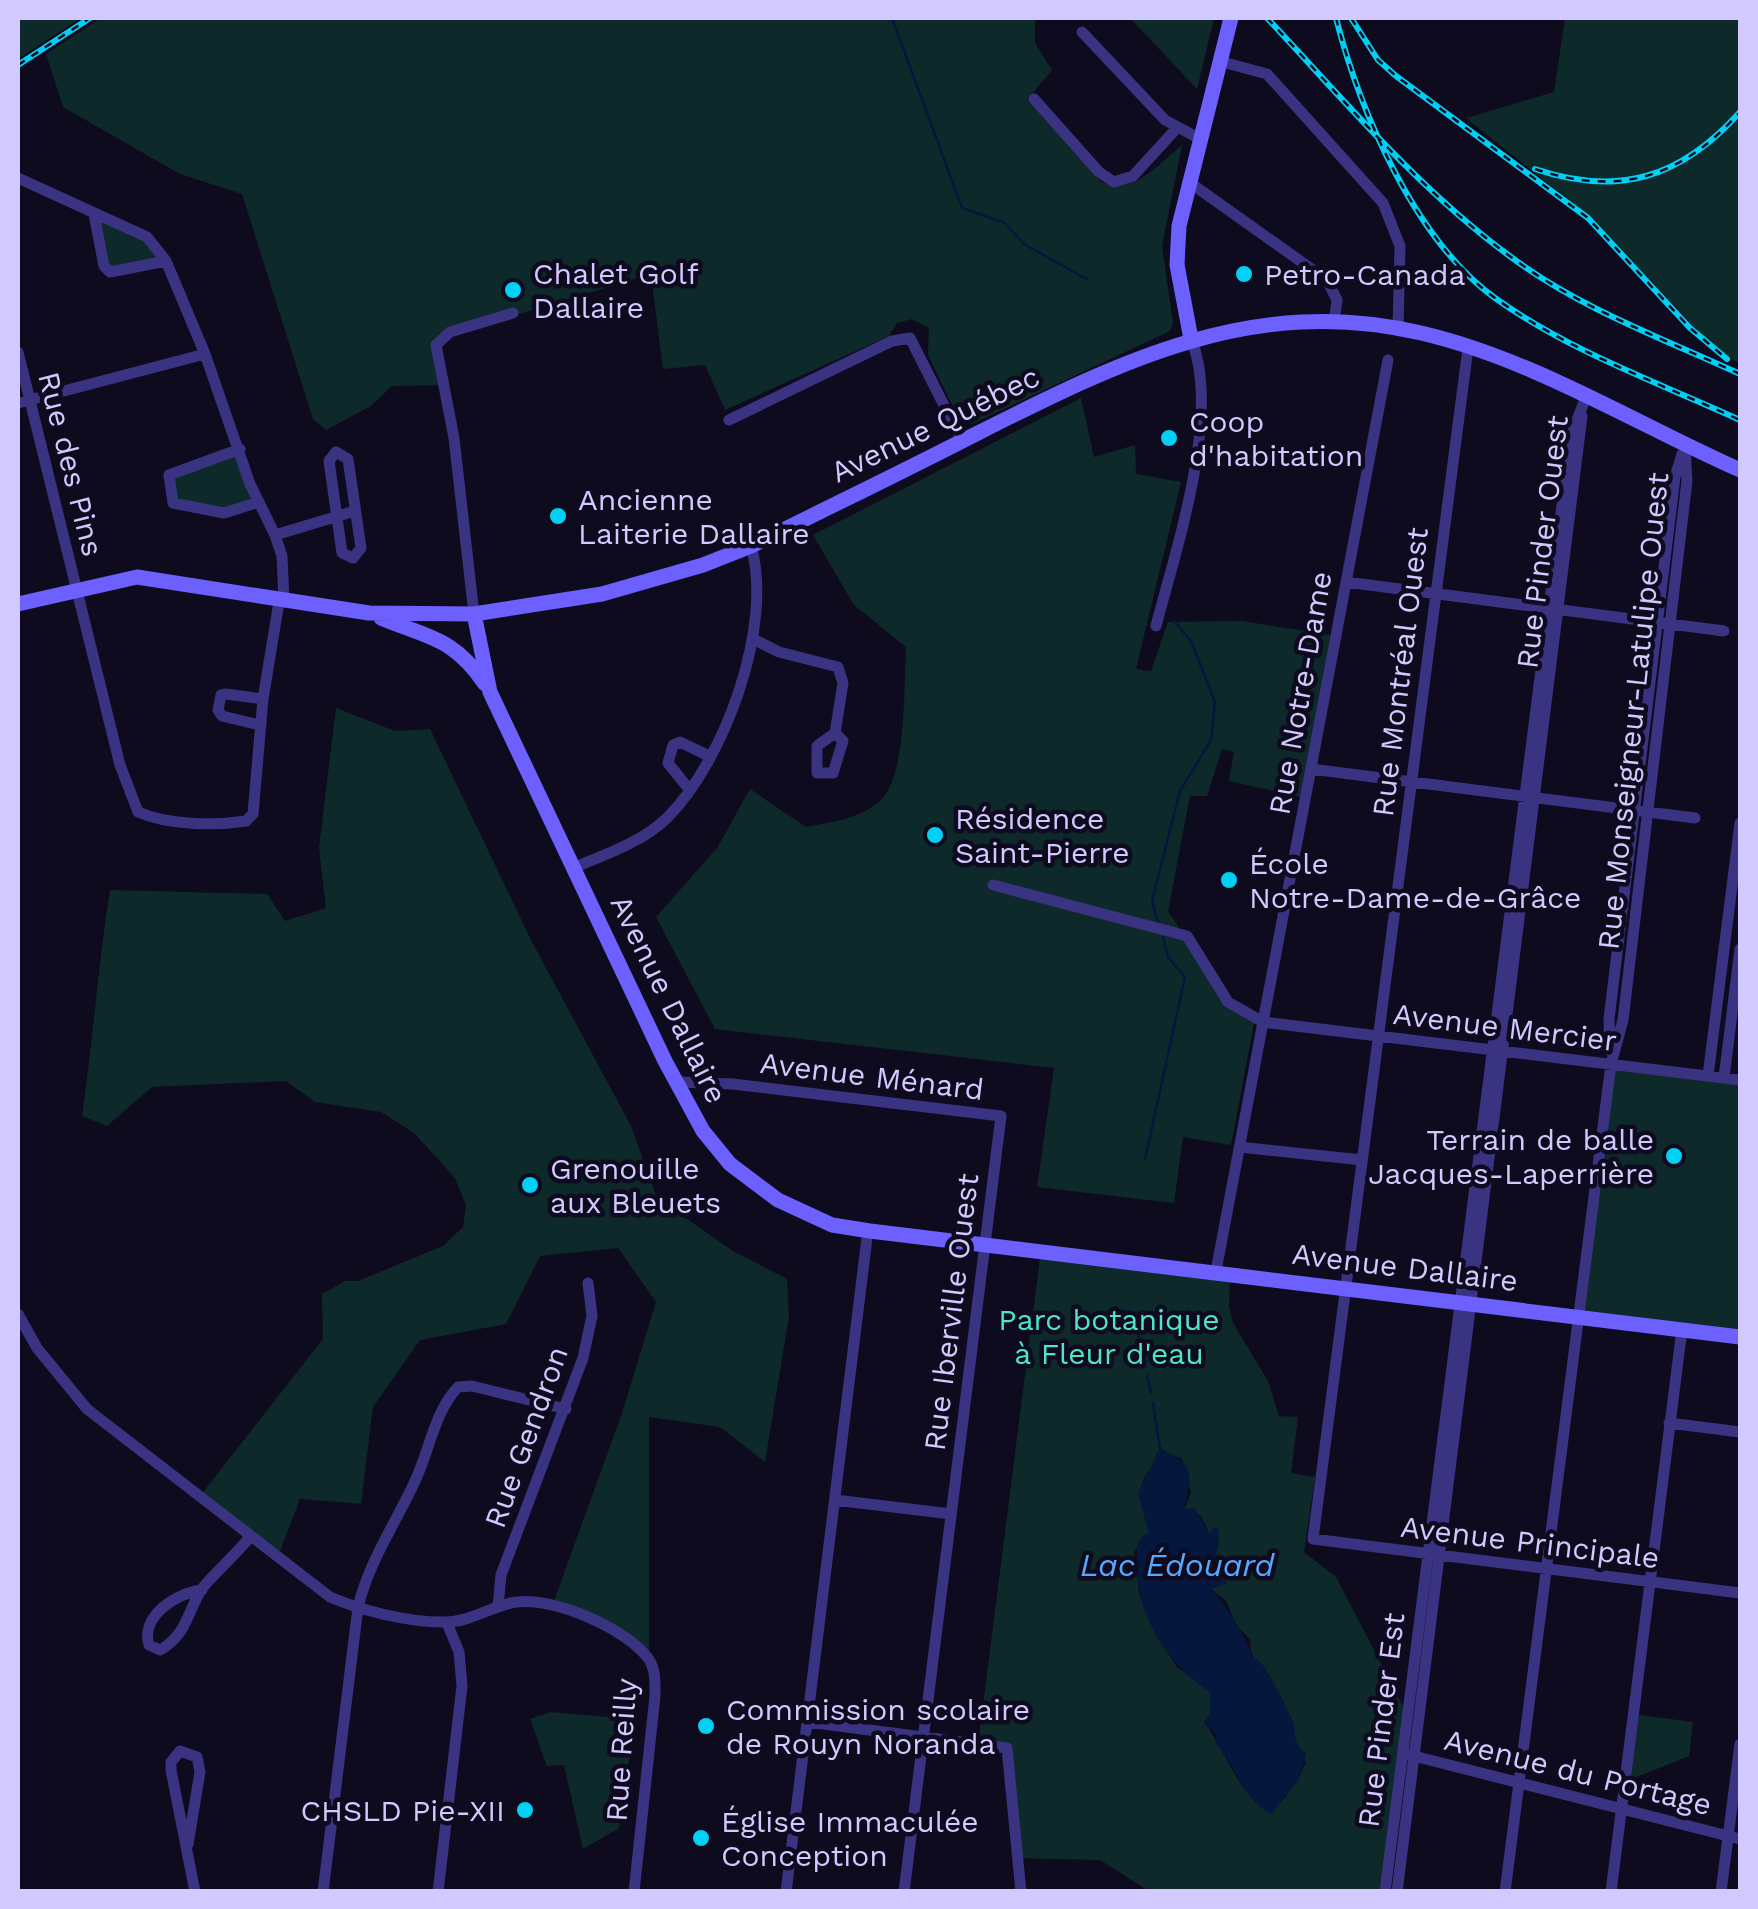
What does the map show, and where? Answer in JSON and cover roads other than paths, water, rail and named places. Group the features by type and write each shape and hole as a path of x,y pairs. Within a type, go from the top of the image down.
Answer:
{"street":[{"path":"1156,626 1201,428 1200,371 1177,265 1179,226 1230,18"},
{"path":"1082,32 1176,128 1200,139"},
{"path":"1220,60 1268,74 1383,203 1400,246 1398,329"},
{"path":"1034,100 1100,172 1114,182 1134,176 1176,128"},
{"path":"18,178 147,237 166,261 282,556 282,602 260,724 220,715 218,704 226,694 262,699"},
{"path":"1189,182 1327,280 1337,300 1334,322"},
{"path":"94,214 104,266 110,272 166,261"},
{"name":"Avenue Dallaire","path":"513,314 450,332 436,345 454,438 474,614 490,692 677,1082 704,1131 754,1184 812,1218 868,1230 1740,1336"},
{"name":"Avenue Québec","path":"18,604 137,577 192,582 282,602 368,613 474,614 602,594 702,566 751,546 1118,365 1191,339 1270,324 1334,322 1398,329 1468,348 1586,397 1740,470"},
{"path":"729,420 892,341 910,338 962,441"},
{"name":"Rue Montréal Ouest","path":"1313,1539 1468,348"},
{"name":"Rue des Pins","path":"18,352 23,401 76,588 120,765 138,812 168,820 246,821 252,814 260,724"},
{"path":"23,401 205,354"},
{"name":"Rue Notre-Dame","path":"1216,1271 1388,360"},
{"name":"Rue Pinder Ouest","path":"1440,1555 1466,1302 1554,609 1586,397"},
{"name":"Rue Monseigneur-Latulipe Ouest","path":"1505,1892 1611,1064 1623,1020 1640,811 1664,623 1675,477 1685,446"},
{"path":"240,449 170,476 173,503 224,514 260,502"},
{"path":"336,452 348,459 356,511 361,548 353,558 342,553 336,516 329,461 336,452"},
{"path":"275,535 356,511"},
{"path":"573,868 666,819 709,756 733,712 752,640 758,590 751,546"},
{"path":"1346,582 1724,631"},
{"path":"368,613 448,643 464,655 490,692"},
{"path":"752,640 779,652 838,667 843,683 835,733"},
{"path":"688,788 668,762 673,745 680,742 709,756"},
{"path":"1311,769 1694,818"},
{"path":"1708,1076 1740,823"},
{"path":"993,885 1186,936 1228,1002 1263,1022"},
{"path":"1724,1078 1740,949"},
{"name":"Avenue Mercier","path":"1263,1022 1740,1080"},
{"name":"Avenue Ménard","path":"677,1082 733,1084 1001,1116"},
{"name":"Rue Iberville Ouest","path":"904,1892 1001,1116"},
{"path":"1240,1147 1362,1160"},
{"path":"786,1892 868,1230"},
{"name":"Rue Gendron","path":"498,1606 501,1575 566,1409 590,1334 588,1283"},
{"name":"Rue Pinder Ouest","path":"1426,1554 1466,1302"},
{"path":"18,1314 37,1348 87,1409 310,1585 358,1607 447,1623 498,1606"},
{"path":"1611,1892 1682,1329"},
{"path":"323,1892 358,1607 378,1545 416,1479 444,1402 464,1386 496,1390 566,1409"},
{"path":"1669,1423 1740,1432"},
{"path":"835,1500 952,1514"},
{"path":"202,1590 179,1596 152,1616 147,1627 149,1646 160,1650 172,1642 194,1614 202,1590 250,1537"},
{"name":"Avenue Principale","path":"1313,1539 1740,1593"},
{"name":"Rue Pinder Est","path":"1397,1892 1426,1554"},
{"name":"Rue Pinder Est","path":"1385,1892 1440,1555"},
{"name":"Rue Reilly","path":"498,1606 535,1602 576,1612 649,1660 655,1684 653,1728 634,1892"},
{"path":"438,1892 462,1686 459,1652 447,1623"},
{"path":"808,1722 1008,1748 1020,1892"},
{"path":"1721,1892 1734,1838 1740,1744"},
{"path":"188,1844 200,1772 197,1757 180,1750 171,1762 171,1770 195,1892"},
{"name":"Avenue du Portage","path":"1408,1755 1734,1838"}],"water":[{"name":"Lac Édouard","path":"1160,1448 1186,1466 1189,1487 1184,1510 1194,1507 1209,1534 1214,1527 1219,1530 1216,1553 1226,1566 1226,1584 1211,1589 1270,1677 1292,1720 1296,1741 1306,1753 1299,1779 1271,1814 1245,1790 1216,1744 1217,1735 1204,1722 1210,1714 1210,1692 1168,1654 1142,1602 1137,1546 1149,1532 1138,1493"}],"waterway":[{"path":"892,18 962,208 1005,223 1024,244 1088,280"},
{"path":"1158,922 1152,901 1180,791 1211,740 1215,702 1191,641 1174,621"},
{"path":"1145,1159 1185,977 1168,957 1163,937"},
{"path":"1122,1309 1135,1320 1145,1366"},
{"path":"1147,1375 1151,1393"},
{"path":"1153,1403 1160,1448"}],"railway":[{"path":"18,65 90,18"},
{"path":"1267,18 1414,174 1511,257 1593,307 1740,374"},
{"path":"1336,18 1360,93 1394,172 1440,243 1466,273 1495,298 1553,334 1740,420"},
{"path":"1351,18 1378,60 1588,218 1690,328 1727,359"},
{"path":"1535,169 1594,181 1647,176 1695,153 1740,112"}],"place":[{"name":"Petro-Canada","path":"1244,274"},
{"name":"Chalet Golf Dallaire","path":"513,290"},
{"name":"Coop d'habitation","path":"1169,438"},
{"name":"Ancienne Laiterie Dallaire","path":"558,516"},
{"name":"Résidence Saint-Pierre","path":"935,835"},
{"name":"École Notre-Dame-de-Grâce","path":"1229,880"},
{"name":"Terrain de balle Jacques-Laperrière","path":"1674,1156"},
{"name":"Grenouille aux Bleuets","path":"530,1185"},
{"name":"Commission scolaire de Rouyn Noranda","path":"706,1726"},
{"name":"CHSLD Pie-XII","path":"525,1810"},
{"name":"Église Immaculée Conception","path":"701,1838"}],"park label":[{"name":"Parc botanique à Fleur d'eau","path":"1109,1336"}]}
